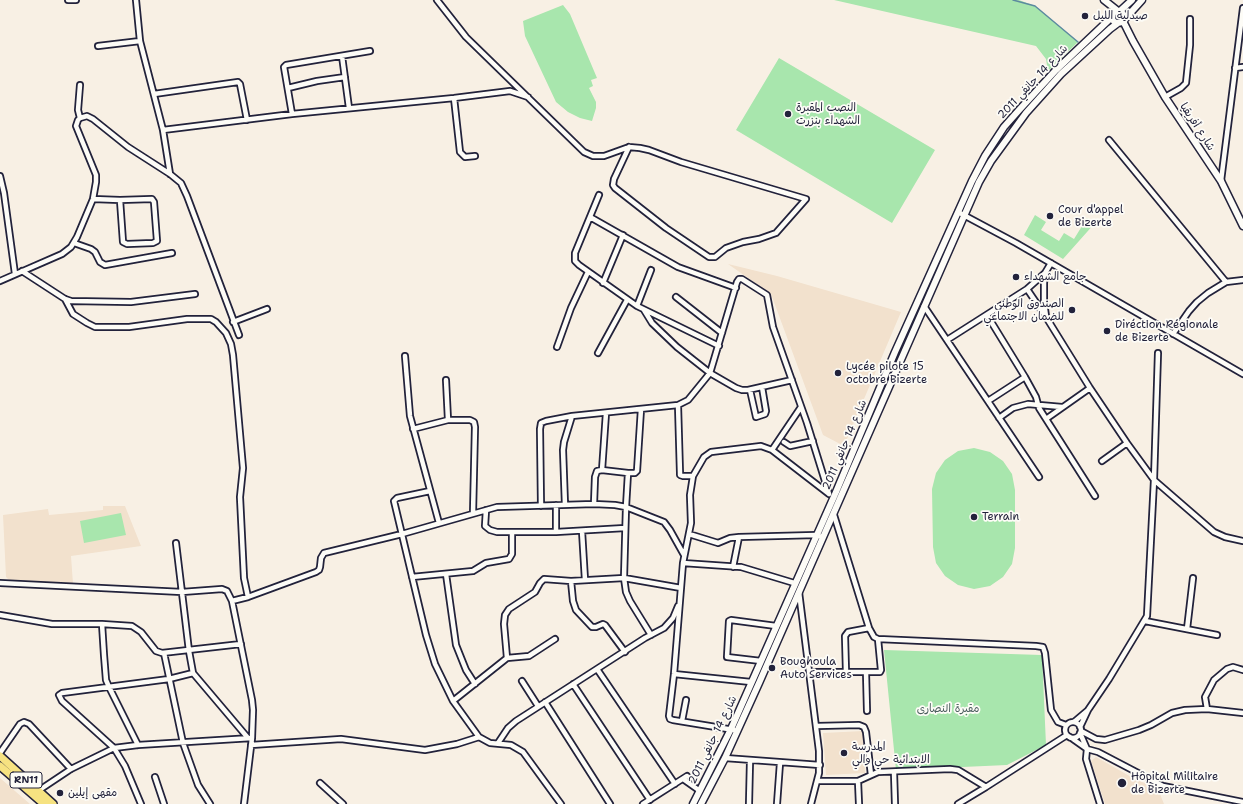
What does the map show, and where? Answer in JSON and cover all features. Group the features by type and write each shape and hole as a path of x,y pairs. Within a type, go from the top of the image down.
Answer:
{"main road":[{"path":"1104,0 1123,13 1121,22 1114,21 1104,0"},
{"name":"شارع 14 جانفي 2011","path":"701,804 725,758 751,682 816,535 831,496 972,180 985,156 1004,127 1056,70 1115,12 1119,11 1132,0"},
{"name":"شارع 14 جانفي 2011","path":"693,804 734,730 834,515 979,182 991,161 1022,118 1061,74 1110,29 1121,22 1142,0"},
{"name":"شارع أفريقيا","path":"1121,22 1165,97 1221,181 1243,226"},
{"name":"RN11","path":"0,756 36,793 44,804"},
{"name":"RN11","path":"0,766 53,804"}],"street":[{"path":"68,0 76,0"},
{"path":"136,0 140,40 163,130 170,174"},
{"path":"437,0 466,37 584,152 593,156 604,156 630,147 640,148 681,162 806,199 776,233 759,239 743,242 723,250 715,257 709,257 666,228 615,188 614,179 630,147"},
{"path":"1221,181 1237,52 1241,37 1243,8"},
{"path":"1165,97 1181,88 1186,82 1190,45 1190,19"},
{"path":"98,46 140,40"},
{"path":"292,114 284,67 287,64 370,51"},
{"path":"1237,52 1243,51"},
{"path":"342,56 349,108"},
{"path":"1235,68 1243,67"},
{"path":"288,88 317,81 345,77"},
{"path":"154,94 236,82 240,84 247,120"},
{"path":"80,85 78,110 80,118"},
{"path":"163,130 292,114 510,91 528,97"},
{"path":"454,98 460,152 465,157 475,156"},
{"path":"0,281 62,254 74,243 93,199 96,182 96,175 77,130 77,123 80,118 87,116 93,119 128,147 170,174 181,183 239,335"},
{"path":"1109,140 1226,282"},
{"path":"0,176 4,193 15,274"},
{"path":"599,195 574,257 575,261 588,272 637,306 719,346"},
{"path":"93,199 153,200 157,241 154,243 127,244 123,242 120,200"},
{"path":"958,212 1016,243 1243,374"},
{"path":"590,217 678,267 736,288"},
{"path":"603,282 623,235"},
{"path":"74,243 91,249 95,252 100,262 105,264 172,253"},
{"path":"947,340 1027,289 1045,273 1051,263"},
{"path":"637,306 650,270"},
{"path":"22,271 71,302 131,302 195,294"},
{"path":"557,347 571,308 588,272"},
{"path":"1045,273 1044,302 1046,317"},
{"path":"541,506 540,425 543,422 572,416 678,406 688,400 710,373 737,282 742,279 767,295 773,327 831,496"},
{"path":"1173,334 1197,302 1208,293 1226,282 1243,280"},
{"path":"1027,289 1090,388 1154,480 1214,532 1224,537 1243,541"},
{"path":"676,297 722,333"},
{"path":"65,299 73,314 95,327 129,327 187,319 211,319 216,322 226,333 231,344 233,355 243,461 240,505 244,578 248,597"},
{"path":"598,353 627,300"},
{"path":"924,306 1039,477"},
{"path":"233,322 267,309"},
{"path":"644,310 657,329 691,359 710,373 736,388 750,390 792,380"},
{"path":"987,315 1025,377 1036,397 1037,404 1095,496"},
{"path":"958,804 1068,736 1077,737 1088,710 1110,679 1145,621 1148,609 1158,353"},
{"path":"405,356 409,410 413,430 439,523"},
{"path":"988,401 1025,377"},
{"path":"446,380 448,420"},
{"path":"750,390 756,417 765,414 766,411 762,387"},
{"path":"1046,419 1090,388"},
{"path":"999,418 1013,408 1021,405 1037,404 1062,408"},
{"path":"678,406 680,475 693,476"},
{"path":"772,450 801,407"},
{"path":"594,504 595,473 597,471 602,470 635,473 638,469 641,409"},
{"path":"602,470 606,413"},
{"path":"565,505 563,447 572,416"},
{"path":"413,430 448,420 470,420 474,422 473,514"},
{"path":"784,442 790,446 813,441"},
{"path":"1102,461 1127,443"},
{"path":"734,730 682,721 670,718 669,716 683,563 691,523 690,495 693,476 704,457 711,452 755,446 766,447 839,501"},
{"path":"628,473 624,578 626,592 630,601 651,634"},
{"path":"430,491 397,498 395,500 431,655 454,701 479,737 490,742 511,745 523,752 561,804"},
{"path":"232,601 248,597 316,572 320,567 320,558 324,553 402,534 497,507 594,504 626,507 664,522 684,555"},
{"path":"556,505 556,532"},
{"path":"486,510 485,523 487,528 497,532 556,532 625,528"},
{"path":"834,515 869,628 874,637 878,639 1042,647 1046,653 1051,710 1058,722 1066,725"},
{"path":"582,531 585,580"},
{"path":"412,577 473,571 486,563 509,559 512,554 512,532"},
{"path":"689,534 718,543 730,538 739,537 816,535 823,538"},
{"path":"733,567 739,537"},
{"path":"176,543 193,673 250,738"},
{"path":"683,563 733,567 756,571 794,583"},
{"path":"446,574 456,645 464,666 475,684"},
{"path":"507,658 504,624 506,612 535,592 542,581 548,579 585,580 624,578 681,588"},
{"path":"1187,629 1193,578"},
{"path":"571,580 573,601 576,610 592,627 603,624 605,625 625,652"},
{"path":"0,583 182,592 222,589 227,592 232,601 252,700 251,744 244,804"},
{"path":"799,590 820,765 811,804"},
{"path":"498,743 512,724 538,706 625,652 651,634 660,631 669,624 680,603"},
{"path":"0,615 52,624 102,624 132,626 141,632 158,653 241,644"},
{"path":"761,661 728,657 729,621 731,620 776,626"},
{"path":"1145,621 1218,635"},
{"path":"102,624 105,669 109,688 138,745"},
{"path":"846,672 845,636 848,632 869,628"},
{"path":"454,701 507,658 529,656 554,639"},
{"path":"809,672 880,672 878,639"},
{"path":"164,653 183,743 198,785 210,804"},
{"path":"1207,709 1205,697 1214,680 1227,669 1233,667 1243,670"},
{"path":"597,669 675,784"},
{"path":"866,672 867,711"},
{"path":"141,804 125,766 114,748 62,701 59,696 62,693 169,679 193,673"},
{"path":"674,674 751,682"},
{"path":"522,681 538,706"},
{"path":"573,684 650,800"},
{"path":"682,721 686,700"},
{"path":"545,702 610,804"},
{"path":"1080,730 1096,739 1105,740 1139,730 1172,713 1185,710 1207,709 1243,713"},
{"path":"1088,710 1074,722 1070,722 1066,725 1065,731 1068,736 1087,749 1098,752 1163,786 1243,802"},
{"path":"0,753 20,724 24,722 29,724 71,769"},
{"path":"1074,722 1078,724 1087,749 1086,759 1100,804"},
{"path":"816,726 859,725 864,727 871,775"},
{"path":"251,744 340,739 425,750 458,744 479,737"},
{"path":"36,793 71,769 114,748 138,745 250,738"},
{"path":"725,758 820,765"},
{"path":"749,804 750,760"},
{"path":"777,804 780,763"},
{"path":"817,781 858,781 878,772 954,769 986,787"},
{"path":"894,772 895,804"},
{"path":"155,777 164,804"},
{"path":"643,804 685,777 700,791"},
{"path":"858,781 859,804"},
{"path":"320,783 343,804"},
{"path":"1237,800 1243,798"}],"shaded area":[{"name":"Lycée pilote 15 octobre Bizerte","path":"728,264 777,276 901,312 844,446 823,435 771,294"},
{"path":"103,506 125,506 141,546 71,556 73,584 9,580 6,577 3,515 48,509 49,515 103,510"},
{"name":"المدرسة الابتدائية حي والي","path":"863,731 865,773 826,775 823,733"},
{"name":"Hôpital Militaire de Bizerte","path":"1096,757 1133,778 1158,789 1164,804 1105,804 1091,761"},
{"path":"0,778 30,804 0,804"}],"green space":[{"path":"834,0 1019,0 1035,6 1078,42 1048,71 1046,59 1036,46"},
{"path":"563,5 570,14 597,78 591,80 593,86 589,88 596,102 596,108 592,121 580,118 568,112 556,102 525,36 523,21"},
{"path":"779,58 935,150 892,223 736,130"},
{"path":"1035,215 1046,222 1041,230 1059,241 1064,233 1074,239 1087,218 1095,223 1063,259 1024,235"},
{"path":"974,448 990,452 1003,461 1012,474 1015,490 1015,548 1012,564 1003,577 990,586 974,589 958,585 945,576 936,563 933,547 932,489 936,473 945,460 958,451"},
{"path":"121,513 126,535 84,543 80,521"},
{"name":"مقبرة النصارى","path":"884,650 1042,655 1046,745 1007,765 896,770"}],"waterway":[{"path":"1013,0 1035,6 1078,42"}],"place":[{"name":"صيدلية الليل","path":"1085,16"},
{"name":"النصب المقبرة الشهداء بنزرت","path":"788,114"},
{"name":"Cour d'appel de Bizerte","path":"1050,216"},
{"name":"جامع الشهداء","path":"1016,277"},
{"name":"الصندوق الوطني للضمان الاجتماعي","path":"1072,310"},
{"name":"Diréction Régionale de Bizerte","path":"1107,331"},
{"name":"Lycée pilote 15 octobre Bizerte","path":"838,373"},
{"name":"Terrain","path":"974,517"},
{"name":"Boughoula Auto Services","path":"772,668"},
{"name":"المدرسة الابتدائية حي والي","path":"844,753"},
{"name":"Hôpital Militaire de Bizerte","path":"1122,783"},
{"name":"مقهى إيلين","path":"60,793"}]}
